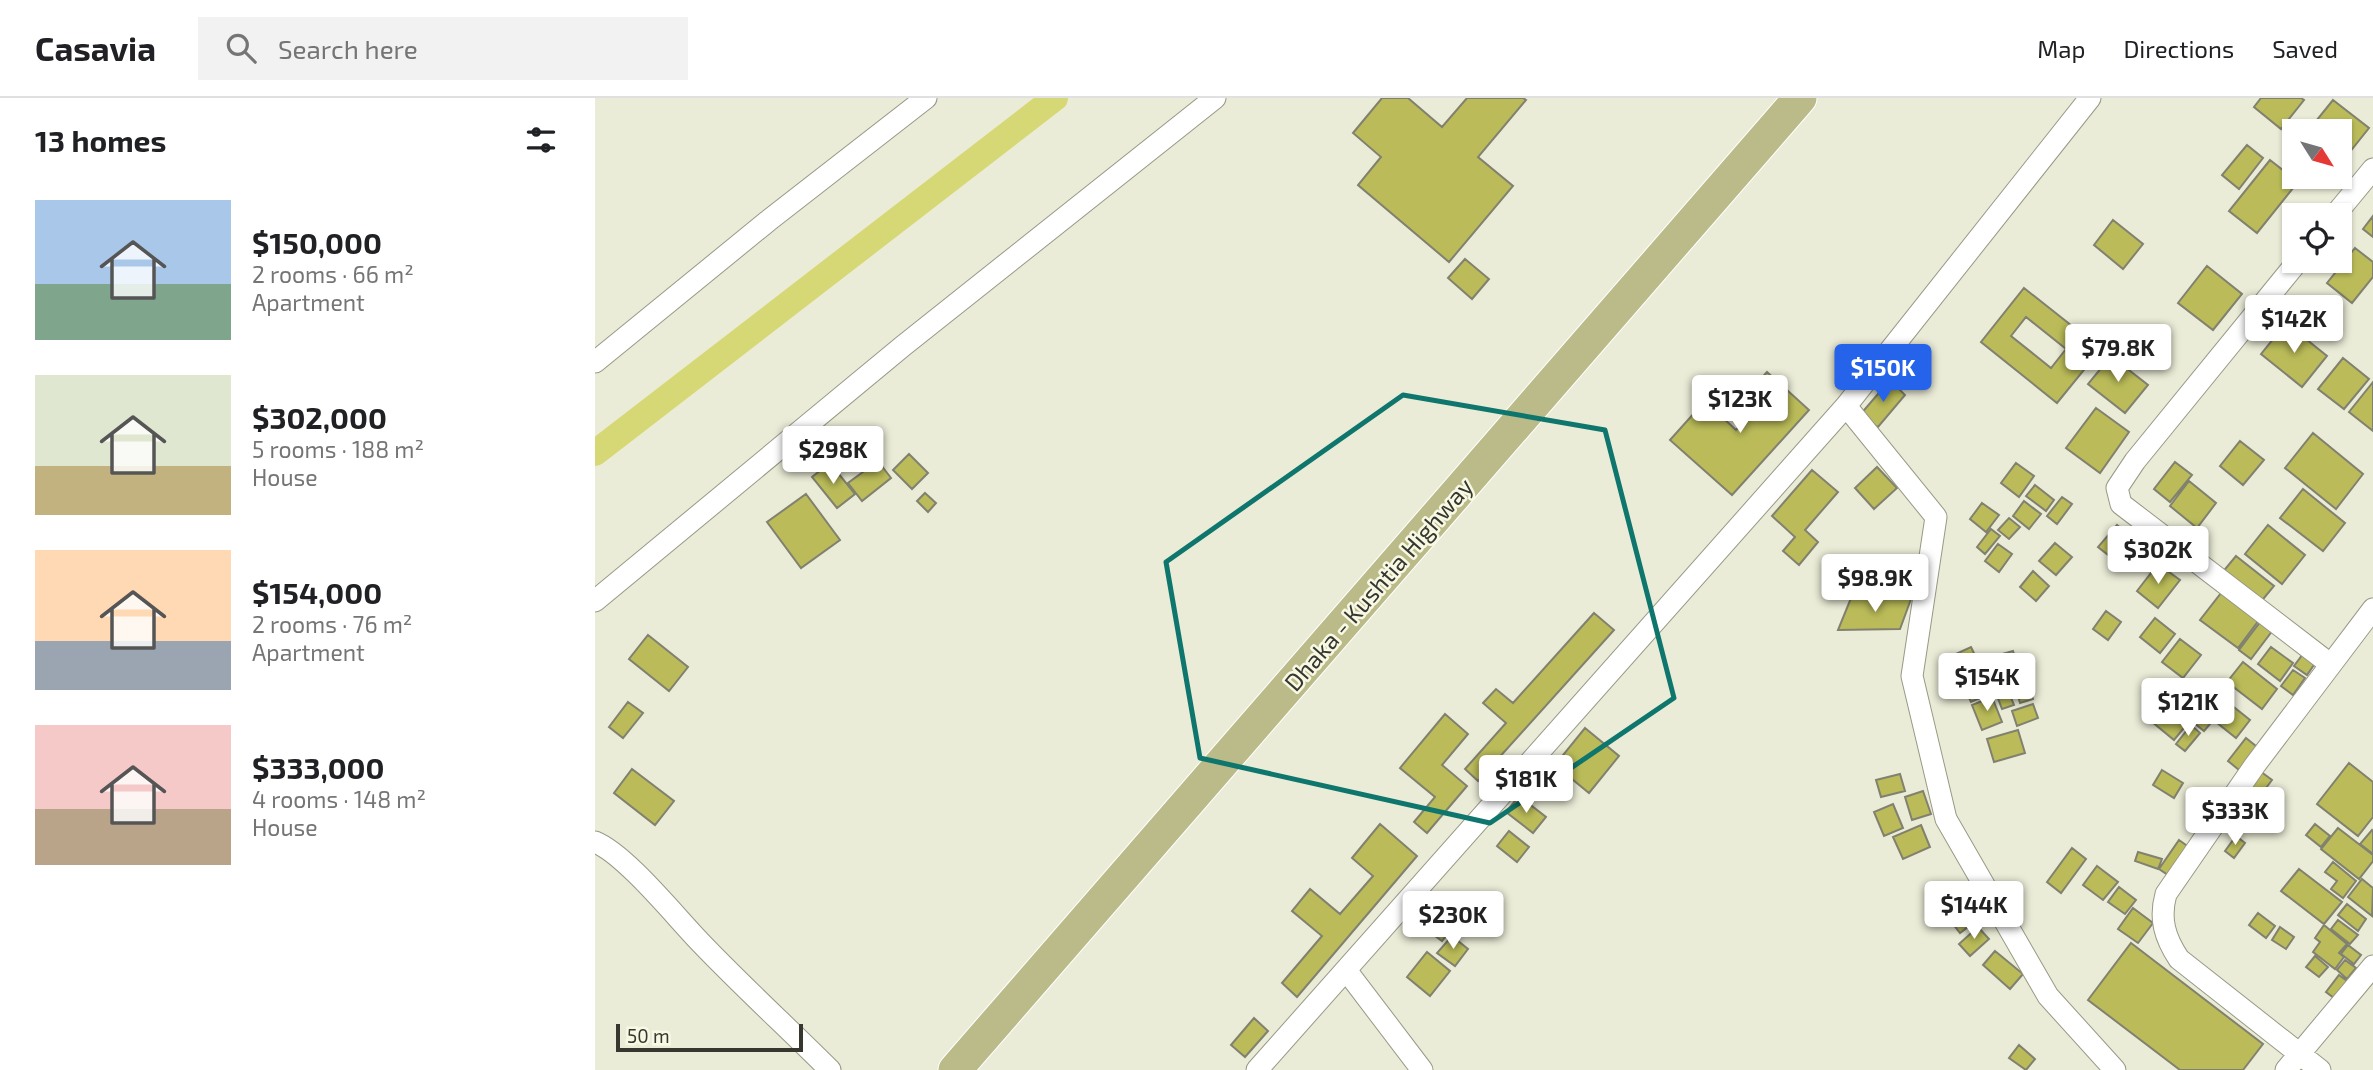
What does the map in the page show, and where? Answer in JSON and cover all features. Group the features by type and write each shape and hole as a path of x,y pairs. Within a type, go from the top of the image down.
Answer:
{"main road":[{"name":"Dhaka - Kushtia Highway","path":"955,1070 1800,98"}],"street":[{"path":"595,362 768,221 926,98"},
{"path":"595,601 903,346 1215,98"},
{"path":"1257,1070 1846,406 2090,98"},
{"path":"2345,203 2373,169"},
{"path":"2288,273 2117,488 2121,504 2330,664"},
{"path":"1846,406 1936,517 1912,676 1946,819 2048,996 2115,1070"},
{"path":"2320,1070 2293,1062 2179,959 2168,943 2162,908 2167,894 2255,765 2373,609"},
{"path":"595,842 607,847 830,1070"},
{"path":"2293,1062 2373,966"},
{"path":"1346,970 1422,1070"}],"highlighted area":[{"path":"1403,395 1605,430 1674,698 1490,823 1200,758 1166,562"}],"building":[{"path":"1382,98 1408,98 1442,127 1467,98 1526,100 1478,157 1513,186 1449,262 1358,185 1381,157 1353,133"},
{"path":"2261,98 2304,100 2289,119 2282,119 2281,129 2254,107"},
{"path":"2333,100 2369,128 2352,149 2352,119 2318,119"},
{"path":"2247,145 2263,158 2239,189 2222,175"},
{"path":"2270,160 2282,169 2282,189 2292,189 2257,233 2229,211"},
{"path":"2373,216 2373,237 2363,229"},
{"path":"2113,220 2143,244 2123,269 2094,245"},
{"path":"2355,248 2373,262 2373,277 2352,303 2327,283 2335,273 2352,273 2352,252"},
{"path":"1465,259 1489,279 1472,299 1448,278"},
{"path":"2207,266 2242,294 2213,330 2178,303"},
{"path":"2024,288 2101,349 2057,403 1981,342","holes":["2026,317 2066,349 2051,368 2011,336"]},
{"path":"2286,323 2327,356 2302,387 2261,354"},
{"path":"2111,356 2148,385 2125,413 2088,384"},
{"path":"2343,358 2369,379 2344,409 2318,389"},
{"path":"1767,372 1809,410 1732,495 1670,440 1705,401 1736,430 1765,399 1753,388"},
{"path":"1890,380 1905,395 1878,427 1859,416"},
{"path":"2373,382 2373,431 2349,412"},
{"path":"2096,408 2129,432 2100,473 2066,448"},
{"path":"2313,433 2363,474 2336,509 2285,468"},
{"path":"2240,441 2264,460 2243,485 2220,466"},
{"path":"909,454 928,473 912,489 893,470"},
{"path":"878,461 891,478 862,501 848,483"},
{"path":"2175,462 2192,475 2170,502 2154,489"},
{"path":"830,463 855,494 837,508 812,477"},
{"path":"2016,463 2034,476 2019,497 2001,483"},
{"path":"1877,467 1897,488 1874,509 1855,488"},
{"path":"1812,470 1838,492 1805,530 1818,542 1799,565 1783,551 1795,537 1772,516"},
{"path":"2189,481 2216,503 2197,528 2170,506"},
{"path":"2035,485 2054,500 2046,511 2026,496"},
{"path":"2303,489 2345,523 2323,551 2280,518"},
{"path":"925,493 936,503 928,512 917,501"},
{"path":"806,494 840,540 801,568 767,522"},
{"path":"2062,497 2072,504 2057,524 2047,516"},
{"path":"2024,501 2041,514 2029,529 2013,516"},
{"path":"1982,503 1999,515 1986,532 1970,519"},
{"path":"2009,518 2020,527 2009,539 1998,530"},
{"path":"2117,525 2144,547 2126,569 2098,547"},
{"path":"2268,525 2305,555 2282,584 2245,554"},
{"path":"1991,529 2000,536 1985,554 1977,547"},
{"path":"2055,543 2072,557 2056,575 2039,561"},
{"path":"1998,544 2012,554 1999,572 1985,561"},
{"path":"2236,556 2274,586 2259,604 2221,574"},
{"path":"2158,564 2180,580 2158,608 2137,591"},
{"path":"2033,571 2049,586 2036,601 2020,587"},
{"path":"2225,588 2262,616 2238,648 2200,620"},
{"path":"1851,598 1911,599 1900,629 1838,630"},
{"path":"2106,611 2121,622 2108,640 2093,629"},
{"path":"1594,613 1614,630 1478,781 1465,769 1506,723 1483,703 1496,689 1513,703"},
{"path":"2264,617 2276,626 2251,659 2239,650"},
{"path":"2155,618 2175,634 2160,653 2140,637"},
{"path":"648,635 688,667 669,691 629,659"},
{"path":"2180,639 2201,655 2183,678 2162,662"},
{"path":"1971,647 1983,672 1959,683 1947,658"},
{"path":"2271,647 2293,663 2280,681 2258,664"},
{"path":"2306,650 2318,659 2307,675 2294,666"},
{"path":"2013,651 2020,671 2006,676 1999,655"},
{"path":"2243,662 2277,689 2262,709 2227,682"},
{"path":"1996,664 2002,678 1992,682 1986,668"},
{"path":"2293,670 2305,678 2293,695 2281,686"},
{"path":"2022,674 2027,685 2011,692 2007,680"},
{"path":"1984,676 1991,693 1971,702 1963,685"},
{"path":"2004,681 2014,705 2002,709 1993,685"},
{"path":"2031,692 2033,699 2020,703 2018,696"},
{"path":"2175,692 2198,711 2174,740 2151,721"},
{"path":"1992,697 2002,722 1982,730 1972,705"},
{"path":"2211,701 2222,710 2204,731 2193,722"},
{"path":"628,702 643,713 623,738 609,727"},
{"path":"2033,704 2038,718 2017,726 2012,711"},
{"path":"2230,704 2250,720 2236,738 2216,722"},
{"path":"1445,714 1468,734 1442,765 1467,786 1427,833 1414,822 1435,797 1400,768"},
{"path":"2191,725 2200,733 2185,751 2176,744"},
{"path":"1585,728 1619,756 1589,793 1555,765"},
{"path":"2018,730 2025,753 1994,762 1987,739"},
{"path":"2246,738 2262,751 2244,774 2228,761"},
{"path":"2349,763 2373,782 2373,817 2358,836 2317,804"},
{"path":"632,769 674,801 655,825 614,793"},
{"path":"2162,770 2183,783 2174,798 2153,785"},
{"path":"2260,771 2272,780 2260,796 2248,787"},
{"path":"1900,774 1905,791 1881,797 1876,780"},
{"path":"1923,791 1931,814 1912,820 1905,797"},
{"path":"1519,796 1546,817 1533,833 1506,812"},
{"path":"1893,804 1903,828 1884,836 1874,812"},
{"path":"1380,824 1417,856 1297,997 1282,983 1322,936 1292,911 1310,889 1340,914 1373,876 1352,858"},
{"path":"2315,824 2330,836 2321,847 2306,835"},
{"path":"1921,825 1930,847 1903,859 1893,837"},
{"path":"2338,828 2373,855 2373,861 2359,879 2321,849"},
{"path":"1509,831 1529,847 1517,862 1497,846"},
{"path":"2373,831 2373,854 2360,844"},
{"path":"2236,836 2245,843 2234,858 2225,851"},
{"path":"2179,840 2190,848 2171,877 2159,869"},
{"path":"2072,848 2086,859 2061,893 2047,882"},
{"path":"2138,852 2162,859 2158,869 2135,861"},
{"path":"2333,862 2356,881 2343,898 2331,889 2337,881 2325,872"},
{"path":"2097,866 2118,882 2103,900 2083,885"},
{"path":"2299,869 2342,902 2324,924 2281,891"},
{"path":"2362,879 2373,888 2372,916 2348,897"},
{"path":"2119,887 2136,900 2125,914 2108,902"},
{"path":"1455,893 1475,908 1464,922 1445,907"},
{"path":"1964,902 1977,920 1960,933 1946,915"},
{"path":"2347,904 2366,919 2358,931 2338,915"},
{"path":"1437,908 1456,923 1442,941 1422,926"},
{"path":"2133,908 2153,923 2138,943 2118,929"},
{"path":"2258,913 2275,926 2266,938 2249,925"},
{"path":"2338,920 2358,935 2350,944 2331,929"},
{"path":"2324,925 2347,944 2339,953 2344,957 2335,969 2313,952 2320,942 2315,938"},
{"path":"1978,927 1989,939 1970,956 1959,944"},
{"path":"2280,927 2294,937 2286,949 2272,940"},
{"path":"1452,936 1468,949 1455,966 1437,953"},
{"path":"2131,943 2263,1044 2243,1070 2180,1070 2088,1000"},
{"path":"2348,945 2361,955 2354,964 2341,954"},
{"path":"1995,951 2023,974 2010,989 1983,965"},
{"path":"1427,952 1450,971 1430,996 1407,977"},
{"path":"2315,956 2328,967 2319,977 2306,967"},
{"path":"2345,960 2356,968 2347,979 2337,970"},
{"path":"2339,975 2351,984 2338,1001 2326,992"},
{"path":"1254,1018 1268,1031 1245,1057 1231,1045"},
{"path":"2019,1045 2035,1059 2026,1070 2009,1058"}],"waterway":[{"path":"595,453 1055,98"}]}
